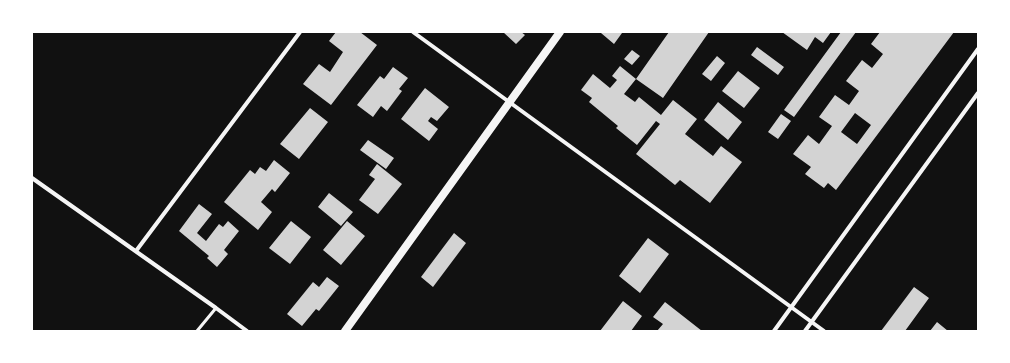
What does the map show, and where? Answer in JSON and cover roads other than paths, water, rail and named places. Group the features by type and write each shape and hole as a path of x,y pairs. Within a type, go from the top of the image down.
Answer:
{"main road":[{"path":"345,331 560,32"}],"street":[{"path":"136,251 300,32"},
{"path":"413,32 824,331"},
{"path":"774,331 978,50"},
{"path":"805,331 978,93"},
{"path":"32,178 247,331"}],"lane":[{"path":"197,331 216,308"}]}
